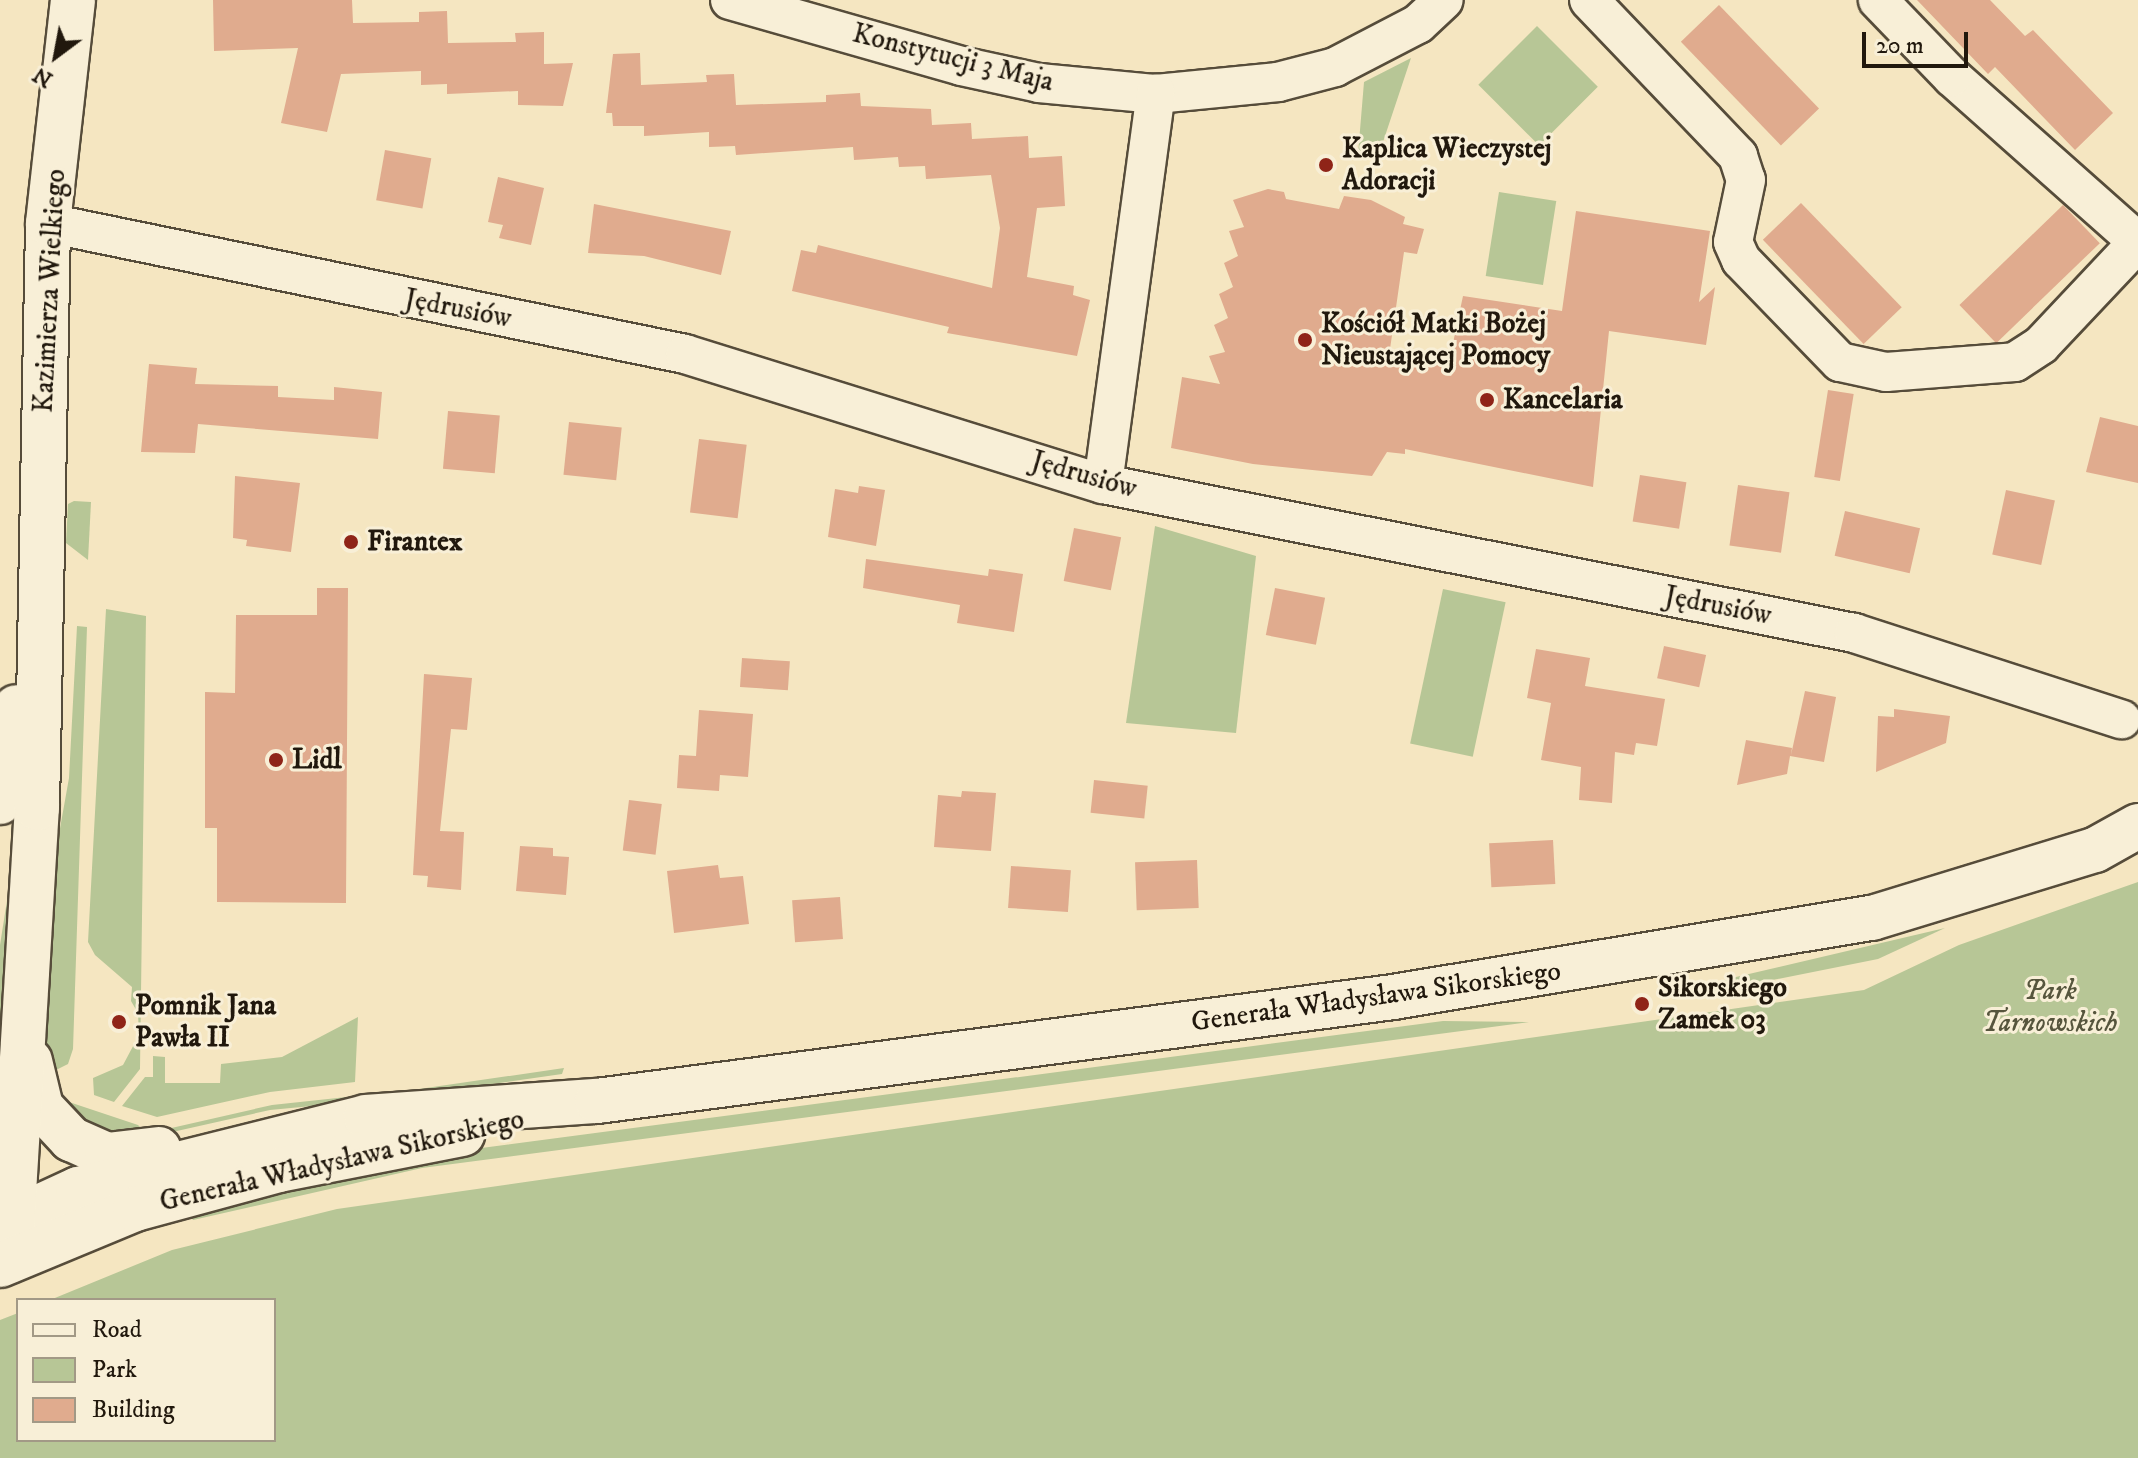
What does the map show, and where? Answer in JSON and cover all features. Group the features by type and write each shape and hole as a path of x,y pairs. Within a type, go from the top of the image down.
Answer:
{"street":[{"name":"Kazimierza Wielkiego","path":"4,1243 25,1027 37,808 37,582 48,223 73,0"},
{"name":"Konstytucji 3 Maja","path":"730,0 974,69 1039,83 1156,94 1278,82 1335,67 1418,24 1444,0"},
{"path":"1589,0 1738,156 1746,180 1733,242 1741,260 1840,362 1901,372 2015,362 2041,345 2138,242 1952,77 1878,0"},
{"path":"1103,484 1156,94"},
{"name":"Jędrusiów","path":"48,223 685,354 1103,484 1854,633 2121,719"},
{"name":"Kazimierza Wielkiego","path":"0,802 37,582"},
{"name":"Generała Władysława Sikorskiego","path":"4,1243 78,1189 273,1136 366,1117 597,1101 1409,994 1857,921 2095,850 2138,826"},
{"name":"Kazimierza Wielkiego","path":"25,1027 41,1107 71,1139 107,1155 273,1136"},
{"name":"Generała Władysława Sikorskiego","path":"4,1243 177,1198 597,1101"}],"green space":[{"path":"1537,26 1598,87 1539,146 1478,85"},
{"path":"1411,58 1381,148 1351,159 1358,154 1364,82"},
{"path":"1499,192 1556,201 1543,285 1486,276"},
{"path":"74,501 91,502 88,560 66,543 68,504"},
{"path":"1155,526 1256,556 1236,733 1126,723"},
{"path":"1443,589 1506,602 1473,757 1410,744"},
{"path":"106,609 146,616 140,1069 114,1102 94,1095 93,1078 123,1065 139,1035 138,1013 131,1001 132,987 95,955 88,942"},
{"path":"77,626 87,627 73,1049 68,1064 50,1073 44,1030 52,873 69,778"},
{"name":"Park Tarnowskich","path":"2138,882 2138,1458 0,1458 0,1320 16,1314 16,1442 276,1442 276,1298 55,1298 172,1250 337,1209 1864,990 1959,945"},
{"path":"9,888 11,890 0,1075 0,945"},
{"path":"1945,928 1878,959 1672,1000 1736,977"},
{"path":"358,1017 355,1082 270,1092 157,1117 122,1106 145,1077 153,1077 153,1056 165,1057 165,1083 220,1083 221,1064 282,1057"},
{"path":"1443,1021 1529,1022 422,1168 193,1220 187,1209 413,1157"},
{"path":"564,1068 562,1074 386,1099 378,1095"},
{"path":"356,1096 354,1102 270,1110 168,1133 167,1129 272,1105"},
{"path":"60,1099 138,1125 145,1132 99,1137"}],"building":[{"path":"213,0 352,0 353,23 419,22 419,12 447,11 448,43 516,42 515,33 544,32 544,64 573,63 563,106 518,105 518,91 447,94 447,84 421,85 421,71 341,74 327,132 281,123 298,48 214,51"},
{"path":"1917,0 1990,0 2025,36 2033,30 2113,113 2075,150 1995,67 1988,74"},
{"path":"1719,5 1819,109 1781,145 1681,42"},
{"path":"640,53 641,85 707,82 706,75 734,74 736,105 826,102 826,95 860,93 861,106 931,109 932,125 971,123 972,139 1028,136 1029,158 1062,156 1065,206 1037,208 1027,277 1074,286 1073,295 1090,300 1077,356 947,333 949,327 792,291 801,250 816,253 818,245 992,288 1000,228 991,175 926,179 925,166 899,167 898,157 854,160 853,147 736,155 735,146 709,147 709,132 644,136 644,126 613,126 612,113 606,113 613,54"},
{"path":"385,150 431,158 422,208 376,200"},
{"path":"498,177 544,188 531,245 499,238 503,225 488,222"},
{"path":"1268,189 1284,192 1286,199 1339,209 1344,196 1371,200 1405,217 1403,224 1424,229 1417,254 1404,252 1390,349 1450,357 1463,296 1562,311 1576,211 1710,231 1699,302 1715,287 1706,345 1609,331 1593,487 1405,449 1405,454 1387,452 1372,476 1253,464 1171,448 1182,377 1220,384 1209,356 1225,352 1214,325 1228,318 1219,294 1233,287 1224,263 1238,256 1229,231 1244,227 1233,200"},
{"path":"1801,203 1902,307 1864,344 1763,240"},
{"path":"594,204 731,231 721,275 644,256 588,253"},
{"path":"2063,205 2100,243 1996,343 1959,305"},
{"path":"149,364 197,368 195,384 278,386 278,397 334,400 334,387 382,392 378,439 198,424 195,453 141,452"},
{"path":"1828,390 1854,394 1840,481 1814,477"},
{"path":"448,411 500,416 495,473 443,469"},
{"path":"2100,417 2138,426 2138,483 2086,472"},
{"path":"569,422 622,428 616,480 563,475"},
{"path":"699,439 747,445 738,518 690,512"},
{"path":"1640,475 1686,482 1679,529 1633,521"},
{"path":"235,476 300,483 291,552 246,546 247,540 233,538"},
{"path":"1738,485 1789,492 1781,553 1730,545"},
{"path":"859,486 885,490 876,546 828,537 835,489 858,493"},
{"path":"2006,490 2055,500 2041,565 1992,555"},
{"path":"1845,511 1920,528 1910,573 1835,556"},
{"path":"1074,528 1121,537 1111,590 1064,581"},
{"path":"866,559 988,576 989,569 1023,574 1014,632 957,623 960,605 863,588"},
{"name":"Lidl","path":"317,588 348,588 346,903 217,902 217,828 205,828 205,692 235,693 236,615 317,615"},
{"path":"1275,588 1325,598 1316,645 1266,635"},
{"path":"1664,646 1706,655 1699,687 1657,678"},
{"path":"1536,649 1590,658 1585,686 1665,699 1657,746 1636,743 1634,755 1615,752 1612,803 1579,800 1581,767 1541,760 1551,703 1527,698"},
{"path":"742,658 790,661 788,690 740,687"},
{"path":"424,674 472,678 467,730 451,729 440,831 464,832 461,890 427,887 428,876 413,875"},
{"path":"1805,691 1836,697 1824,762 1790,756 1787,774 1737,785 1746,740 1792,748 1791,755"},
{"path":"1894,709 1950,716 1946,743 1876,772 1878,716 1894,717"},
{"path":"699,710 753,714 748,777 720,775 719,791 677,788 679,755 696,756"},
{"path":"1094,780 1148,786 1144,818 1091,813"},
{"path":"962,791 996,793 991,851 934,847 938,795 961,797"},
{"path":"629,800 662,804 656,855 623,851"},
{"path":"1553,840 1555,884 1491,887 1489,843"},
{"path":"520,846 553,848 553,856 569,857 566,895 516,891"},
{"path":"1197,860 1199,908 1137,910 1135,862"},
{"path":"718,865 720,878 743,876 749,924 674,933 667,871"},
{"path":"1011,866 1071,870 1068,912 1008,908"},
{"path":"840,897 843,939 795,942 792,900"}],"place":[{"name":"Kaplica Wieczystej Adoracji","path":"1326,165"},
{"name":"Kościół Matki Bożej Nieustającej Pomocy","path":"1305,340"},
{"name":"Kancelaria","path":"1487,400"},
{"name":"Firantex","path":"351,542"},
{"name":"Lidl","path":"276,760"},
{"name":"Sikorskiego Zamek 03","path":"1642,1004"},
{"name":"Pomnik Jana Pawła II","path":"119,1022"}]}
